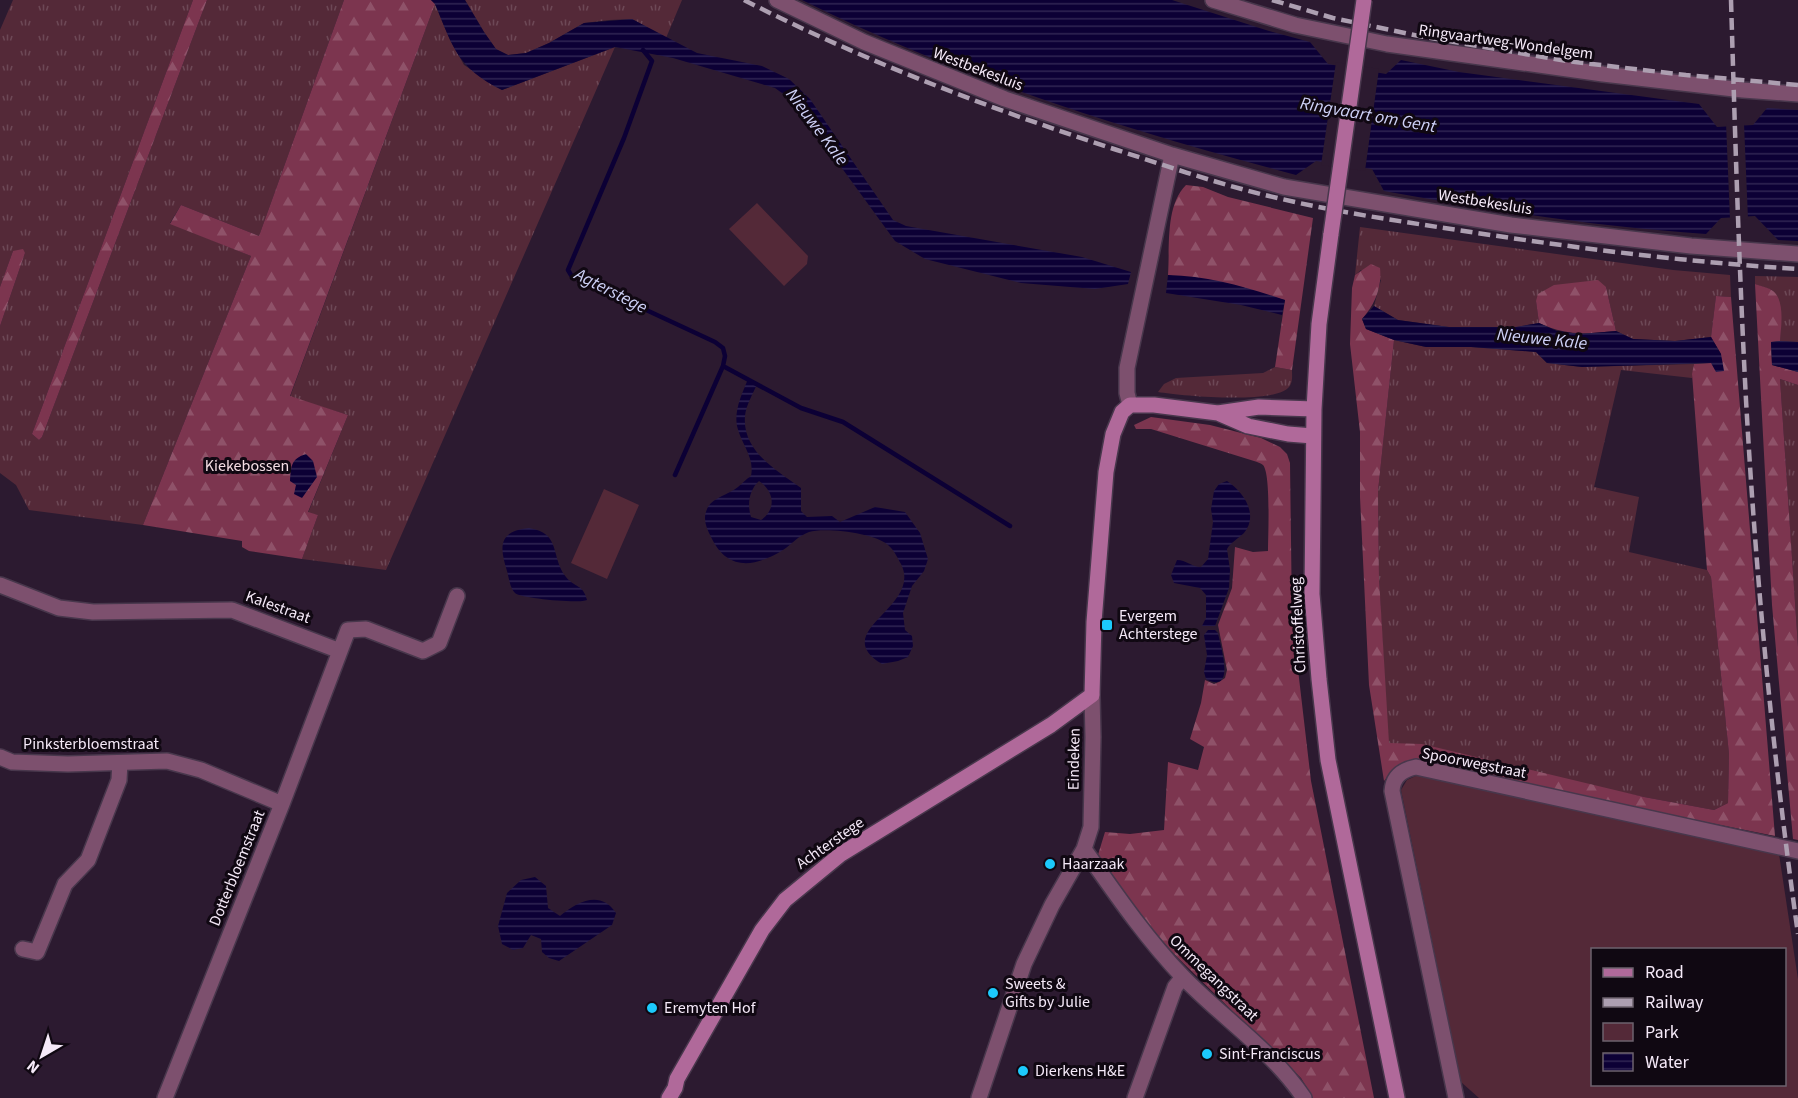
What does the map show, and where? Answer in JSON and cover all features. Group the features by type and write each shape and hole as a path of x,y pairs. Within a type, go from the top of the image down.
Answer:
{"street":[{"name":"Westbekesluis","path":"777,0 864,42 994,95 1172,155 1284,188 1510,225 1691,246 1798,254"},
{"name":"Ringvaartweg-Wondelgem","path":"1213,0 1235,3 1295,25 1388,44 1603,74 1798,94"},
{"name":"Christoffelweg","path":"1364,0 1320,324 1313,436 1312,594 1328,760 1397,1098"},
{"path":"1172,155 1127,368 1127,393 1130,405 1154,405 1218,413 1258,407 1314,410"},
{"name":"Eindeken","path":"980,1098 1024,964 1052,905 1084,849 1091,827 1092,695 1096,600 1106,472 1116,422 1130,405"},
{"path":"1218,413 1248,426 1288,434 1313,436"},
{"name":"Kalestraat","path":"0,585 59,608 93,612 232,610 340,651"},
{"path":"340,651 348,630 366,629 423,651 439,643 457,596"},
{"name":"Dotterbloemstraat","path":"165,1098 340,651"},
{"name":"Achterstege","path":"669,1098 675,1088 676,1078 762,930 785,900 842,854 1051,724 1092,695"},
{"name":"Pinksterbloemstraat","path":"0,757 12,762 167,761 201,770 282,804"},
{"path":"23,949 37,952 65,884 88,860 119,780 120,763"},
{"name":"Spoorwegstraat","path":"1456,1098 1392,791 1393,783 1402,771 1416,767 1798,851"},
{"name":"Ommegangstraat","path":"1084,849 1143,932 1183,977 1239,1027 1284,1073 1304,1098"},
{"path":"1135,1098 1175,987 1183,977"}],"green space":[{"path":"13,0 193,0 32,434 39,440 207,0 344,0 259,236 181,205 170,223 251,256 143,525 29,510 16,485 0,473 0,326 25,253 13,251 0,287 0,30"},
{"path":"193,0 207,0 39,440 32,434"},
{"name":"Kiekebossen","path":"344,0 431,0 435,4 290,396 348,415 308,512 318,515 302,559 249,551 242,547 242,541 143,525 251,256 170,224 181,205 259,236"},
{"path":"465,0 682,0 666,38 632,19 609,20 584,23 526,53 508,55 496,49"},
{"path":"435,4 450,40 464,65 502,90 615,47 386,570 302,559 318,515 308,513 348,415 290,397"},
{"path":"1186,185 1203,187 1228,197 1313,218 1292,370 1275,367 1285,300 1168,275 1172,215 1179,194"},
{"path":"757,203 808,256 807,264 784,286 729,229"},
{"path":"1360,227 1673,270 1730,275 1731,297 1716,296 1711,337 1675,341 1633,339 1616,331 1606,287 1536,301 1539,323 1516,327 1449,327 1398,320 1374,306 1381,280 1361,270 1355,275"},
{"path":"23,249 25,253 0,326 0,287 13,251"},
{"path":"1371,264 1380,268 1379,289 1371,308 1362,319 1366,329 1394,340 1378,491 1379,578 1389,743 1422,744 1644,797 1714,810 1728,803 1729,754 1711,577 1707,570 1692,374 1694,364 1711,363 1721,354 1711,337 1716,296 1731,297 1775,836 1407,762 1395,768 1384,781 1369,685 1360,497 1360,432 1350,344 1352,288 1355,275"},
{"path":"1755,276 1798,277 1798,342 1780,341 1781,313 1772,290 1755,284"},
{"path":"1598,280 1606,287 1616,331 1576,333 1539,323 1536,301 1538,294 1554,285"},
{"path":"1755,284 1775,293 1780,305 1780,341 1771,342 1772,365 1798,372 1798,385 1780,379 1798,647 1798,840 1793,839 1772,605"},
{"path":"1394,340 1426,347 1471,347 1536,352 1547,363 1582,367 1694,364 1692,378 1621,370 1594,487 1639,497 1629,552 1707,570 1711,577 1729,754 1728,803 1714,810 1388,743 1379,578 1378,491"},
{"path":"1275,367 1292,370 1290,386 1279,393 1226,398 1158,392 1164,384 1176,378 1263,373"},
{"path":"1780,379 1798,385 1798,647"},
{"path":"1151,417 1210,425 1261,438 1280,447 1287,454 1290,463 1292,618 1311,781 1374,1098 1313,1098 1301,1078 1177,957 1144,921 1097,858 1105,832 1130,834 1164,830 1168,762 1198,770 1204,747 1190,739 1205,680 1214,684 1219,682 1225,678 1227,670 1218,625 1232,588 1235,547 1253,552 1268,551 1268,492 1266,471 1263,465 1151,429 1136,429 1134,425"},
{"path":"604,489 639,505 607,579 571,563"},
{"path":"1418,775 1779,854 1798,979 1798,1098 1479,1098 1461,1082 1401,790 1407,780"}],"water":[{"name":"Nieuwe Kale","path":"431,0 465,0 496,49 508,55 526,53 584,23 632,19 697,53 762,66 789,79 810,99 893,220 906,226 1082,257 1131,272 1128,284 1095,289 1021,283 925,259 895,241 793,101 775,88 673,58 615,47 502,90 475,73 458,55 435,4"},
{"name":"Ringvaart om Gent","path":"802,0 1172,0 1310,42 1328,64 1386,74 1401,60 1459,72 1699,104 1717,127 1753,125 1767,108 1798,110 1798,241 1778,240 1755,216 1721,218 1706,234 1666,231 1544,217 1384,191 1372,169 1316,161 1296,175 1170,140 1044,100 922,54"},
{"path":"1168,275 1228,283 1285,300 1282,315 1241,305 1166,293"},
{"name":"Nieuwe Kale","path":"1374,306 1398,320 1449,327 1516,327 1539,323 1557,331 1580,334 1616,331 1633,339 1675,341 1711,337 1721,354 1724,371 1716,372 1711,363 1582,367 1547,363 1536,352 1471,347 1426,347 1394,340 1366,329 1362,319"},
{"path":"1771,342 1798,342 1798,372 1772,365"},
{"path":"748,379 757,384 745,416 749,439 762,458 801,488 801,511 807,517 832,516 840,522 875,507 905,512 920,533 928,559 924,571 912,586 903,613 905,630 912,636 913,646 908,657 882,664 868,652 865,641 870,629 900,594 904,580 897,556 882,541 850,532 826,530 809,532 772,556 752,563 733,561 717,548 705,522 708,507 751,476 751,463 736,420 739,402","holes":["759,481 764,485 772,500 770,511 761,520 751,517 749,503 751,493"]},
{"path":"306,454 313,461 317,477 302,498 294,494 296,485 290,481 292,464 297,458"},
{"path":"1227,481 1239,491 1248,504 1250,519 1244,533 1227,549 1230,570 1229,588 1215,626 1202,626 1206,618 1206,595 1200,588 1174,583 1171,575 1177,560 1201,567 1208,559 1214,491 1219,484"},
{"path":"529,528 539,531 551,540 561,569 569,580 583,591 587,600 562,601 537,598 519,595 513,591 503,554 504,541 512,532"},
{"path":"1208,630 1215,630 1218,633 1223,657 1224,675 1221,680 1215,682 1206,679 1204,672 1207,655 1204,635"},
{"path":"535,877 546,886 548,908 560,916 582,902 596,900 610,906 616,913 612,925 559,961 549,958 542,952 541,939 531,935 523,948 513,950 502,944 498,926 507,893 521,880"}],"pier":[{"path":"1336,62 1379,69 1365,171 1321,165"},
{"path":"1726,123 1744,123 1748,219 1730,220"}],"waterway":[{"name":"Agterstege","path":"643,50 652,61 624,138 568,270 571,275 715,342 723,348 725,356 723,366 675,475"},
{"path":"723,366 801,408 843,422 1010,526"}],"railway":[{"path":"744,0 835,43 974,100 1117,150 1293,202 1391,220 1589,249 1798,269"},
{"path":"1272,0 1333,18 1424,37 1566,61 1798,85"},
{"path":"1731,0 1741,300 1755,534 1773,734 1798,934"}],"place":[{"name":"Evergem Achterstege","path":"1107,625"},
{"name":"Haarzaak","path":"1050,864"},
{"name":"Sweets & Gifts by Julie","path":"993,993"},
{"name":"Eremyten Hof","path":"652,1008"},
{"name":"Sint-Franciscus","path":"1207,1054"},
{"name":"Dierkens H&E","path":"1023,1071"}]}
